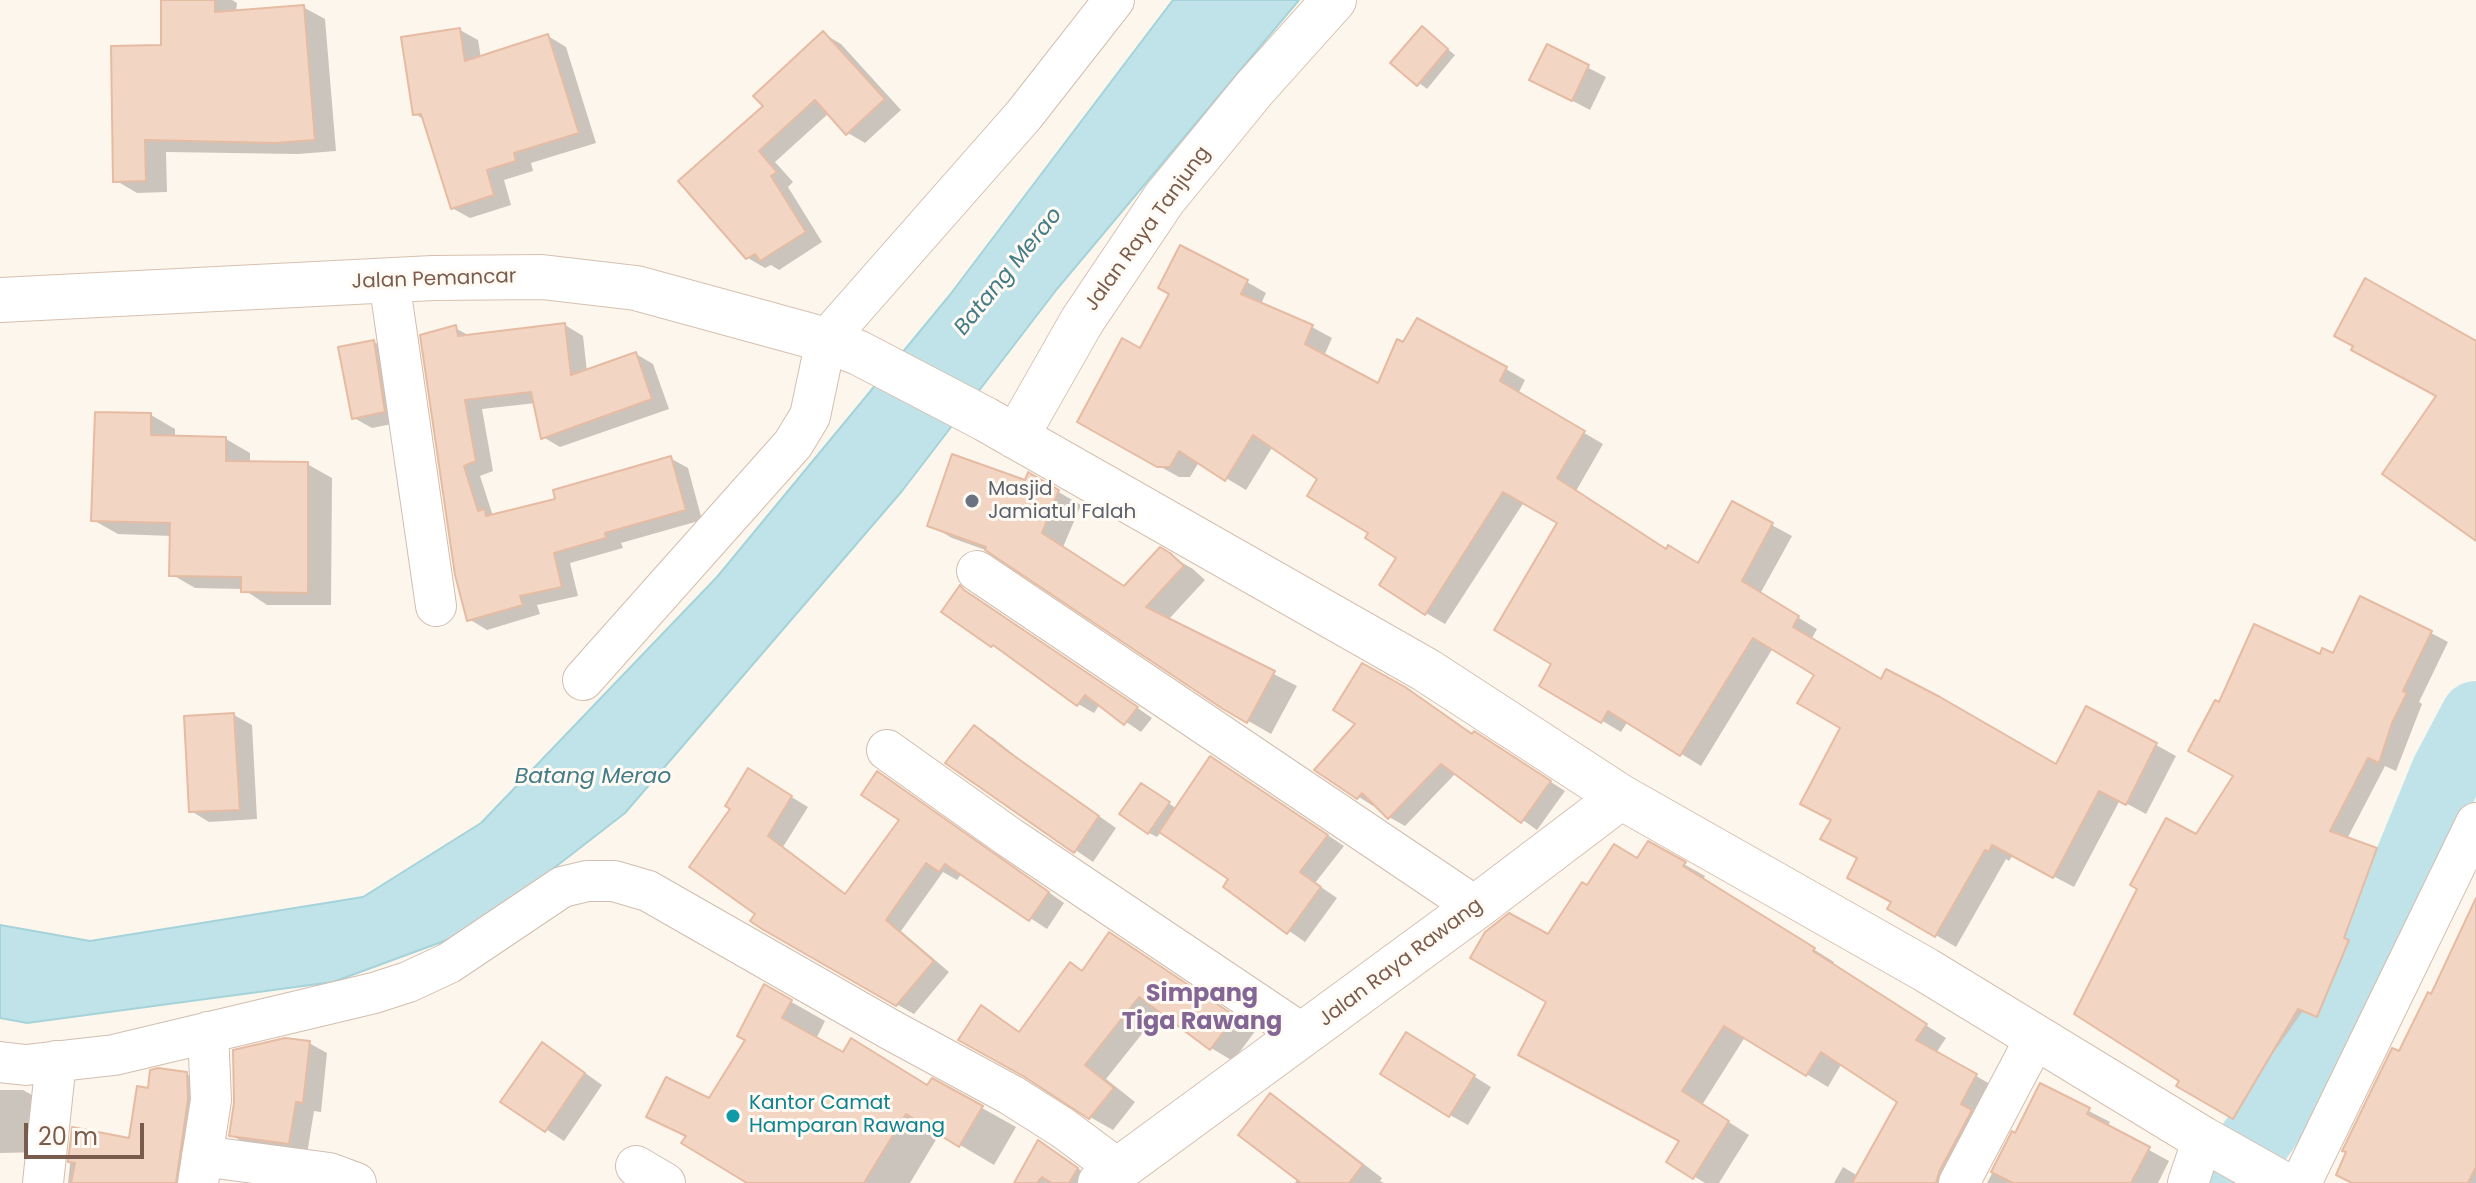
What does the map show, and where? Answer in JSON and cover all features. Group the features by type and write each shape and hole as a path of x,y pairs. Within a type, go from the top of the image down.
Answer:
{"main road":[{"name":"Jalan Raya Tanjung","path":"1001,428 1082,321 1164,199 1255,88 1334,0"},
{"name":"Jalan Pemancar","path":"0,300 389,280 542,277 636,288 843,346 1001,428 1426,670 1621,797 1926,970 2213,1144 2287,1182"},
{"name":"Jalan Raya Rawang","path":"1109,1176 1304,1035 1621,797"}],"street":[{"path":"583,680 793,444 810,416 843,346 1114,0"},
{"path":"389,280 436,606"},
{"path":"977,571 1476,907"},
{"path":"887,750 1009,837 1304,1035"},
{"path":"2287,1182 2476,823"},
{"path":"0,1062 26,1065 114,1055 374,993 408,982 449,963 562,887 587,881 614,881 648,891 1011,1095 1063,1128 1109,1176"},
{"path":"208,1032 211,1100 200,1169 329,1173 356,1183"},
{"path":"1959,1183 2036,1037"},
{"path":"43,1183 56,1061"},
{"path":"2188,1183 2213,1144"}],"water":[{"name":"Batang Merao","path":"1173,0 1299,0 1057,289 902,491 625,813 474,930 333,982 27,1023 0,1018 0,925 90,941 363,897 481,823 717,577 949,296"}],"building":[{"path":"161,0 215,0 215,12 304,5 315,140 275,143 145,140 146,181 113,182 111,46 161,45"},
{"path":"1422,26 1448,49 1417,86 1390,63"},
{"path":"460,28 465,61 548,34 579,133 514,153 516,161 487,170 494,195 451,209 421,114 413,115 401,37"},
{"path":"823,31 885,99 846,135 815,100 759,151 777,172 771,176 806,232 760,261 755,254 746,259 678,181 763,106 753,96"},
{"path":"1547,44 1589,65 1572,101 1529,80"},
{"path":"1180,245 1248,280 1241,294 1313,325 1305,344 1378,383 1397,339 1403,342 1417,318 1507,367 1500,381 1585,431 1557,478 1666,549 1668,545 1698,563 1732,501 1773,523 1742,581 1799,616 1793,627 1881,679 1886,669 2056,764 2086,706 2157,743 2126,805 2099,791 2053,878 1992,845 1989,852 1985,850 1935,937 1887,909 1891,902 1847,878 1857,858 1820,839 1831,820 1800,804 1840,728 1797,703 1814,675 1753,638 1680,756 1608,711 1601,723 1539,686 1551,664 1494,630 1557,523 1503,492 1425,615 1379,585 1396,558 1365,538 1368,533 1307,496 1317,479 1253,435 1225,481 1179,451 1170,467 1157,467 1077,422 1122,338 1140,348 1169,294 1158,288"},
{"path":"2365,278 2476,341 2476,541 2382,474 2436,396 2351,350 2353,346 2334,336"},
{"path":"565,323 571,375 636,352 652,399 541,439 531,392 465,400 476,461 464,466 478,511 485,509 486,516 555,499 553,490 671,456 686,510 605,533 606,538 554,553 562,587 520,596 523,605 467,621 455,575 420,335 456,325 458,336"},
{"path":"374,340 385,412 352,419 338,347"},
{"path":"95,412 151,413 151,435 226,437 226,461 308,462 308,593 241,592 241,577 169,576 170,523 91,521"},
{"path":"952,454 1025,480 1028,472 1059,490 1042,533 1124,586 1160,547 1170,553 1184,566 1146,607 1275,671 1247,723 985,550 986,547 927,526"},
{"path":"960,585 1138,707 1124,725 1085,695 1077,706 993,645 991,647 941,612"},
{"path":"2360,596 2432,631 2403,691 2407,693 2392,723 2379,763 2368,758 2330,831 2377,848 2344,938 2349,940 2317,1017 2298,1009 2233,1119 2176,1086 2179,1081 2074,1014 2137,889 2130,885 2166,818 2196,834 2233,776 2188,751 2215,700 2219,702 2254,624 2320,654 2322,648 2333,653"},
{"path":"1362,663 1405,687 1472,734 1474,731 1551,781 1521,823 1441,764 1388,819 1362,793 1357,799 1314,770 1355,724 1333,710"},
{"path":"234,713 240,810 189,812 184,716"},
{"path":"974,725 1099,816 1074,853 945,763"},
{"path":"1210,756 1328,835 1300,872 1321,887 1287,934 1223,887 1228,879 1159,832"},
{"path":"748,768 792,796 768,836 845,894 899,820 861,795 877,771 1049,892 1029,921 945,864 939,872 926,863 886,920 934,961 896,1006 750,921 755,914 689,867 730,809 725,806"},
{"path":"1141,783 1170,802 1148,834 1119,814"},
{"path":"1648,841 1686,862 1683,866 1815,948 1813,951 1927,1024 1916,1040 1977,1074 1961,1104 1972,1110 1936,1183 1852,1183 1897,1102 1821,1052 1806,1076 1724,1026 1682,1091 1729,1121 1693,1179 1666,1162 1679,1141 1518,1055 1546,1002 1470,958 1485,932 1509,913 1548,934 1582,882 1587,885 1614,844 1637,858"},
{"path":"2476,898 2476,1167 2468,1183 2352,1183 2336,1175 2346,1152 2342,1151 2392,1048 2399,1051 2428,992 2431,994"},
{"path":"1109,932 1235,1016 1210,1050 1139,997 1085,1065 1114,1088 1089,1119 1023,1076 958,1040 981,1005 1019,1032 1070,962 1082,971"},
{"path":"764,984 792,1000 782,1018 843,1052 851,1038 927,1085 932,1078 983,1106 959,1147 906,1114 864,1183 747,1183 681,1143 686,1136 646,1117 666,1077 709,1098 745,1040 737,1036"},
{"path":"1406,1032 1475,1075 1449,1117 1380,1074"},
{"path":"285,1038 310,1041 303,1103 296,1102 289,1144 229,1136 234,1103 233,1050"},
{"path":"542,1042 585,1073 545,1132 500,1102"},
{"path":"158,1068 187,1072 188,1099 176,1183 71,1183 75,1163 68,1162 72,1127 129,1138 137,1086 148,1088 150,1070"},
{"path":"2040,1083 2090,1108 2087,1114 2150,1147 2131,1183 2013,1183 1991,1172"},
{"path":"1270,1093 1363,1165 1349,1183 1301,1183 1238,1135"},
{"path":"1038,1140 1078,1168 1069,1183 1052,1183 1042,1177 1037,1183 1014,1183"}],"waterway":[{"path":"2225,1183 2352,1004 2447,772 2476,717"}],"place":[{"name":"Masjid Jamiatul Falah","path":"972,501"},
{"name":"Kantor Camat Hamparan Rawang","path":"733,1116"}],"district":[{"name":"Simpang Tiga Rawang","path":"1202,1009"}]}
